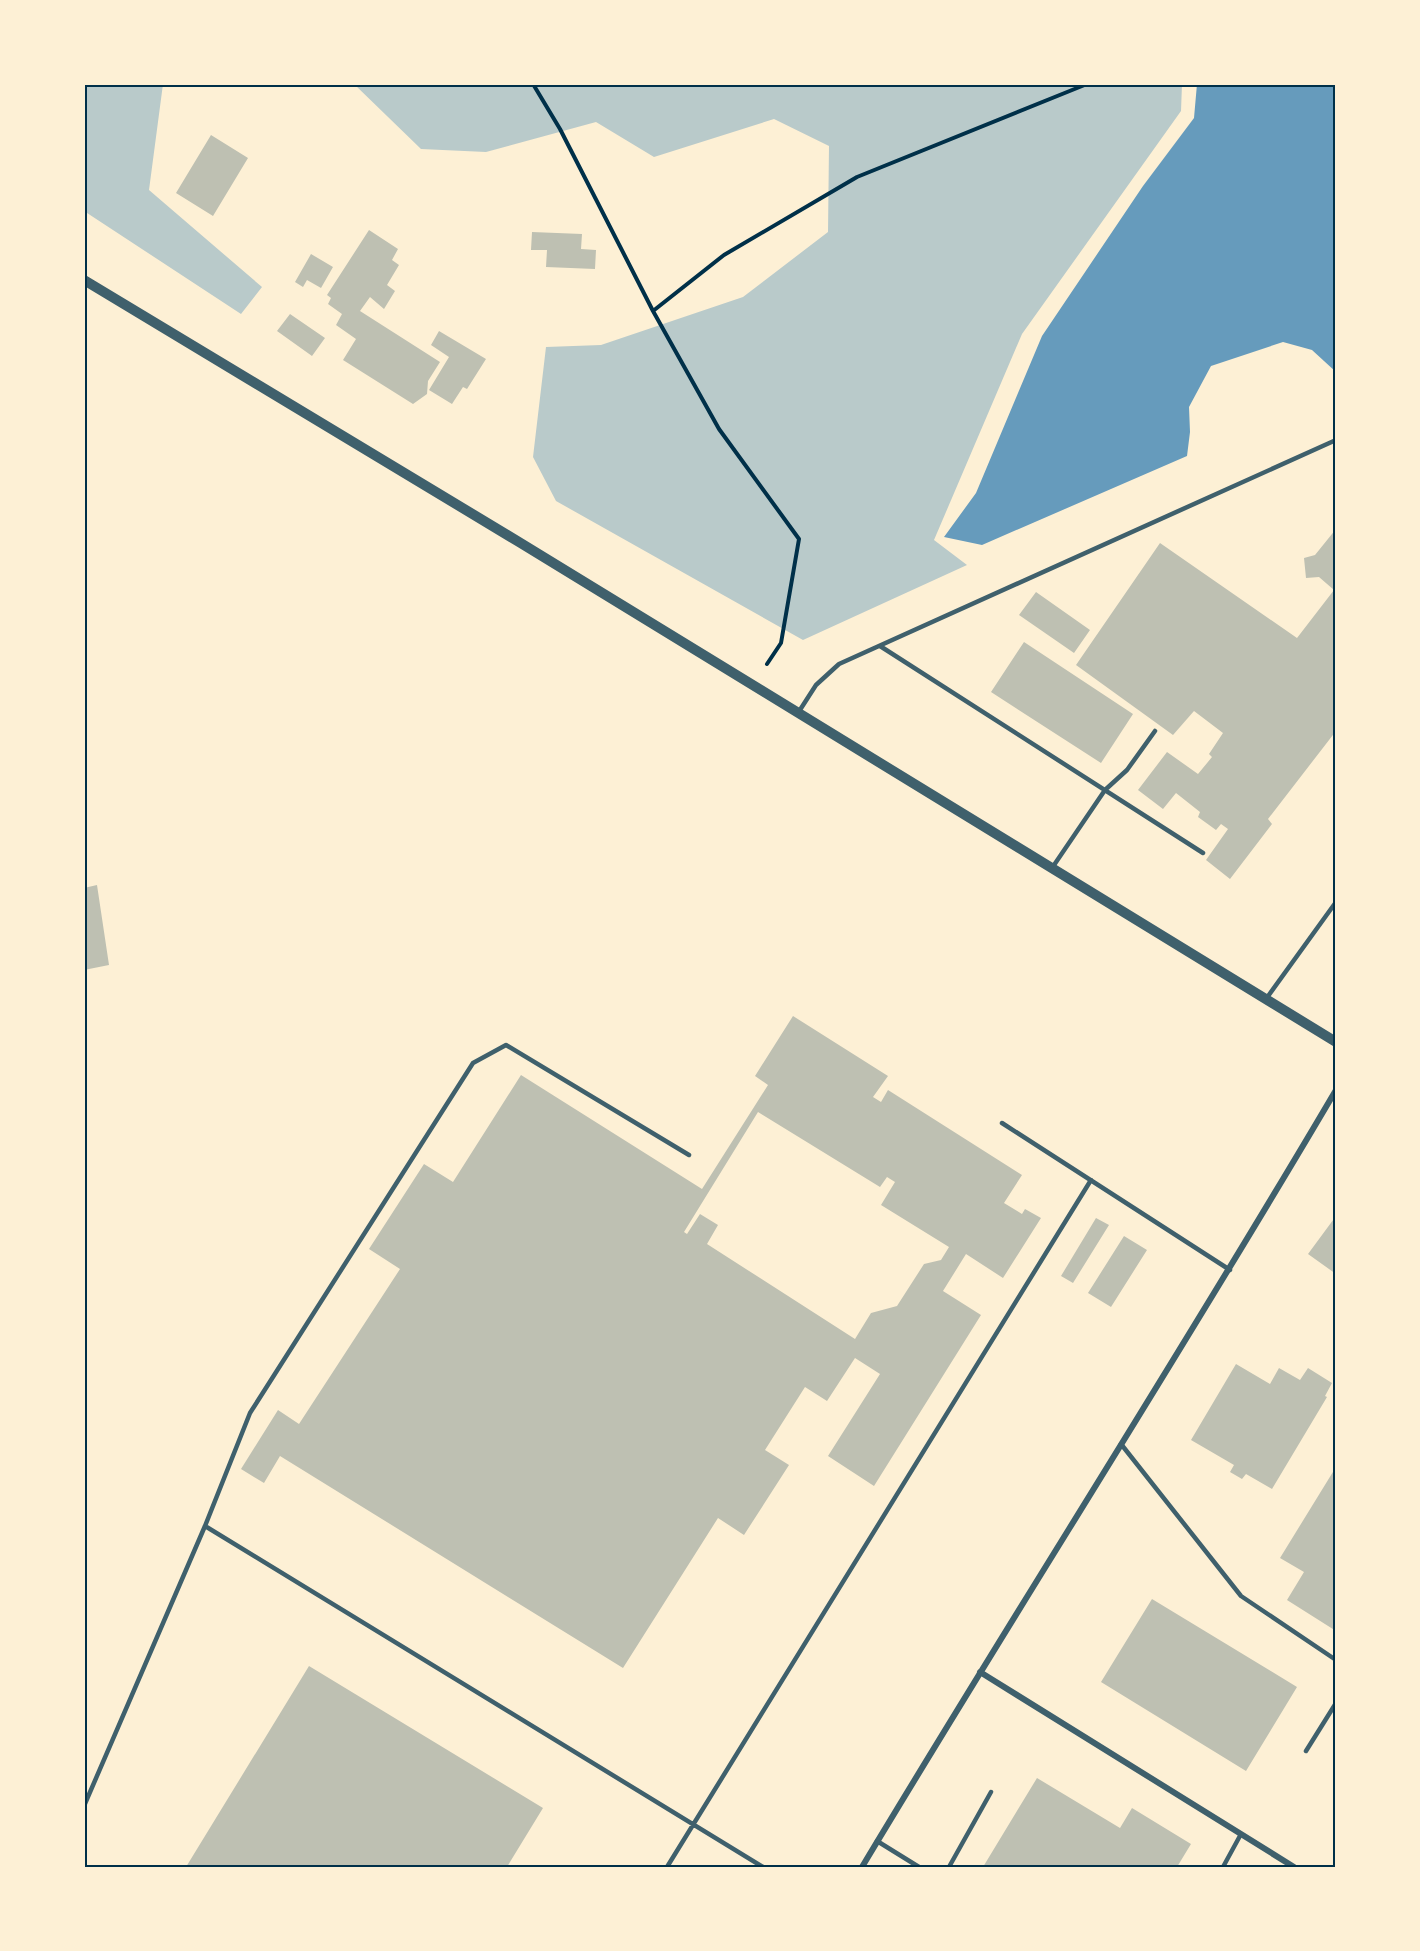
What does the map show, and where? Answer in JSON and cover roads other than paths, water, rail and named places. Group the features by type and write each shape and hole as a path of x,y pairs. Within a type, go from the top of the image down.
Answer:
{"street":[{"path":"84,280 798,712 1336,1042"},
{"path":"862,1867 980,1672 1230,1270 1336,1090"},
{"path":"980,1672 1294,1867"}],"lane":[{"path":"798,712 816,685 839,664 1336,440"},
{"path":"880,646 1203,854"},
{"path":"1052,868 1105,790 1127,771 1155,731"},
{"path":"1266,999 1336,902"},
{"path":"84,1806 206,1526 250,1413 473,1063 506,1045 689,1155"},
{"path":"1002,1123 1230,1270"},
{"path":"667,1867 1091,1180"},
{"path":"1121,1444 1241,1596 1336,1660"},
{"path":"206,1526 763,1867"},
{"path":"1306,1752 1336,1703"},
{"path":"949,1867 991,1792"},
{"path":"1223,1867 1241,1834"},
{"path":"877,1841 919,1867"}],"water":[{"path":"1197,84 1336,84 1336,372 1312,350 1283,342 1211,366 1189,407 1190,432 1187,456 982,545 944,537 976,493 1042,336 1143,186 1194,118"}]}
